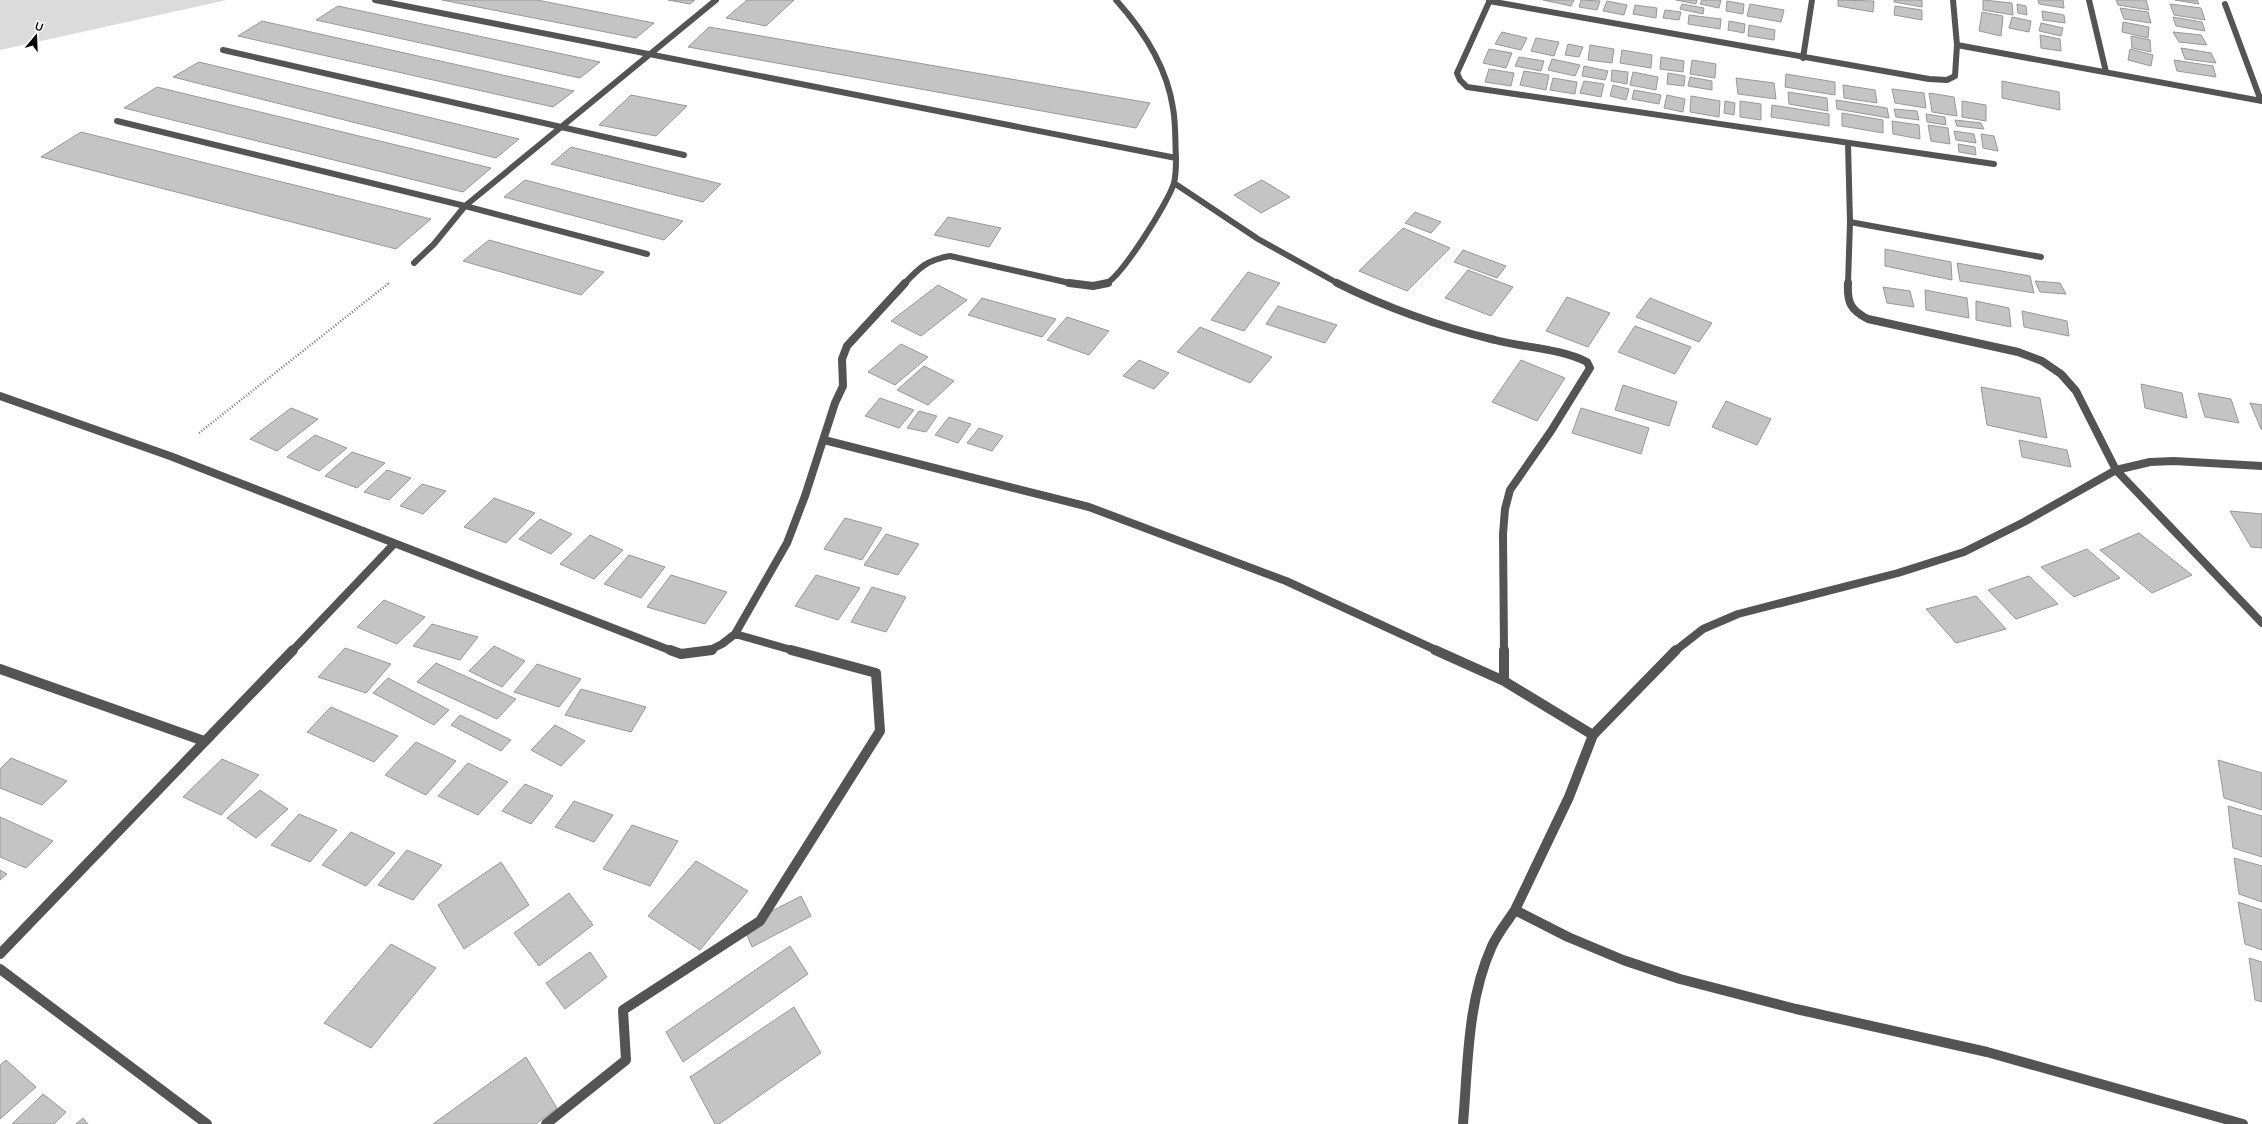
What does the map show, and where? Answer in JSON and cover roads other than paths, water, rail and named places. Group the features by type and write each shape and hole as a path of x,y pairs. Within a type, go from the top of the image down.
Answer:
{"street":[{"path":"375,0 1176,158"},
{"path":"414,264 434,244 465,206 716,0"},
{"path":"0,396 170,456 681,654 704,652 723,646 735,634 787,543 806,496 835,403 843,386 842,359 847,346 921,266 934,259 950,256 1078,286 1093,286 1107,283 1117,277 1132,254 1174,183 1176,158 1172,103 1154,53 1131,16 1116,0"},
{"path":"1803,58 1812,0"},
{"path":"1953,0 1957,45 1955,76 1947,80 1803,58 1490,1 1458,74 1460,80 1467,87 1994,164"},
{"path":"2089,0 2106,72"},
{"path":"2225,4 2262,101"},
{"path":"1957,45 2262,101"},
{"path":"223,50 564,126 684,155"},
{"path":"117,121 465,206 647,254"},
{"path":"1848,143 1850,222 1847,299 1853,310 1865,318 1886,324 2018,352 2042,361 2061,374 2076,391 2116,470 2262,623"},
{"path":"1174,183 1252,237 1347,289 1409,314 1473,334 1520,346 1579,357 1588,362 1590,368 1551,431 1510,490 1505,509 1503,534 1504,681"},
{"path":"1850,222 2041,257"},
{"path":"824,440 1089,508 1286,581 1504,681 1593,735"},
{"path":"1463,1124 1472,1028 1480,980 1492,946 1515,910 1569,797 1593,735 1678,649 1703,629 1738,614 1898,573 1964,552 2024,522 2116,470 2150,462 2174,461 2262,466"},
{"path":"0,954 394,544"},
{"path":"546,1124 626,1060 623,1010 760,921 880,731 876,674 735,634"},
{"path":"0,669 204,741"},
{"path":"1515,910 1573,940 1614,957 1736,994 1973,1048 2126,1093 2243,1124"},
{"path":"0,969 207,1124"}]}
